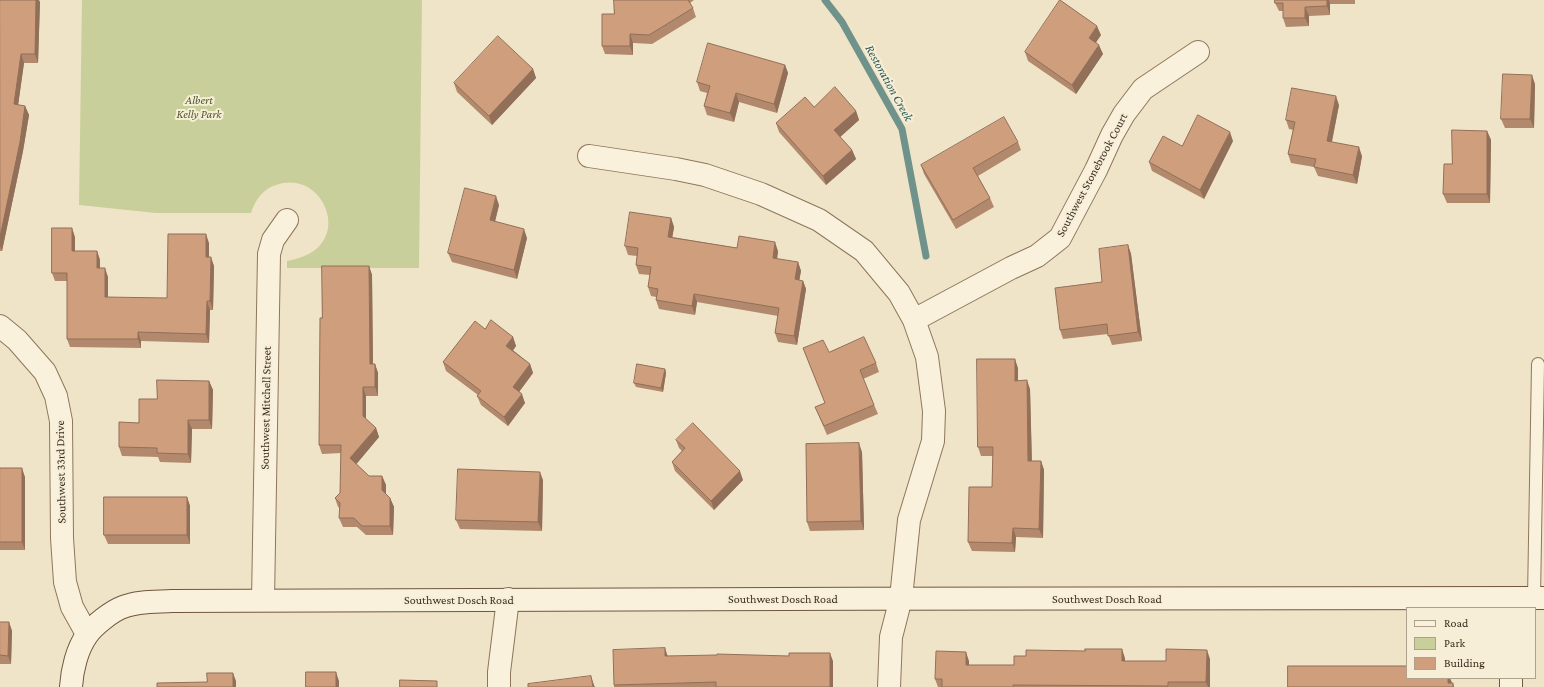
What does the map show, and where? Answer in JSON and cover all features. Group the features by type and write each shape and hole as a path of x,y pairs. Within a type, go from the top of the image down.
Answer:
{"street":[{"name":"Southwest Stonebrook Court","path":"914,320 1011,268 1038,256 1060,238 1124,114 1143,89 1198,52"},
{"path":"589,156 676,169 705,175 761,194 819,220 864,252 899,293 914,320 927,357 934,411 933,441 909,520 901,598 891,637 889,687"},
{"name":"Southwest Mitchell Street","path":"263,600 268,254 273,240 287,220"},
{"name":"Southwest 33rd Drive","path":"0,326 17,340 45,372 56,396 61,421 64,582 72,607 87,634"},
{"name":"Southwest Dosch Road","path":"71,687 78,653 87,634 110,614 123,607 139,603 172,601 263,600 901,598 1512,603 1539,598"},
{"path":"499,687 508,599"}],"lane":[{"path":"1538,364 1539,598"}],"green space":[{"name":"Albert Kelly Park","path":"82,0 422,0 419,268 287,268 287,261 302,257 315,250 324,239 328,227 328,214 323,202 315,192 304,185 291,182 276,185 263,192 257,199 251,213 156,213 79,205"}],"building":[{"path":"0,0 36,0 35,54 21,54 14,104 25,106 20,142 0,237"},
{"path":"614,0 688,0 693,8 649,35 630,34 630,46 602,46 602,14 614,14"},
{"path":"1060,0 1097,26 1089,38 1099,45 1072,85 1025,52"},
{"path":"1275,0 1327,0 1327,6 1305,7 1305,18 1283,18 1283,3 1275,3"},
{"path":"498,36 533,69 489,116 454,83"},
{"path":"708,43 785,65 774,104 736,93 730,113 704,106 710,86 697,82"},
{"path":"1503,74 1532,75 1530,119 1501,119"},
{"path":"835,87 856,111 834,130 852,150 823,176 776,123 805,97 814,107"},
{"path":"1292,88 1336,96 1327,141 1359,147 1353,175 1314,167 1316,159 1288,154 1295,122 1286,120"},
{"path":"1198,115 1230,132 1200,190 1149,162 1163,136 1182,146"},
{"path":"1004,117 1018,142 973,168 990,198 953,220 921,165"},
{"path":"1452,130 1487,131 1487,194 1443,194 1444,164 1452,164"},
{"path":"465,188 496,196 490,220 524,229 514,270 448,253"},
{"path":"630,212 671,218 668,237 737,248 739,236 775,242 773,258 798,262 795,279 803,281 794,336 775,333 779,308 694,294 692,306 656,300 658,289 648,287 651,267 636,265 638,248 625,246"},
{"path":"52,228 72,228 72,251 97,251 97,268 105,268 105,297 167,298 168,234 206,234 206,257 211,257 210,301 207,301 206,334 138,332 138,339 67,339 67,273 52,273"},
{"path":"1128,245 1138,332 1108,336 1107,324 1060,330 1055,288 1102,282 1099,249"},
{"path":"322,266 369,266 370,364 375,364 375,387 363,387 363,416 376,428 350,458 369,476 382,476 382,490 390,498 390,526 362,526 354,518 339,518 340,503 335,498 340,493 341,445 319,445"},
{"path":"491,320 513,337 506,346 530,364 513,387 522,394 504,417 477,396 481,391 443,362 475,321 485,329"},
{"path":"864,337 876,363 860,370 874,405 824,426 815,407 825,403 803,348 823,340 829,352"},
{"path":"977,359 1015,359 1015,381 1027,380 1028,461 1041,461 1039,529 1013,528 1012,543 968,542 969,487 992,487 993,447 978,447"},
{"path":"637,364 665,369 661,388 634,383"},
{"path":"157,380 209,381 209,420 188,420 188,454 157,453 157,448 119,447 119,422 139,423 139,399 157,399"},
{"path":"693,423 740,471 711,501 672,462 685,448 676,440"},
{"path":"859,443 861,521 807,522 806,444"},
{"path":"0,468 22,468 22,542 0,542"},
{"path":"458,469 540,472 538,522 456,520"},
{"path":"104,497 187,497 187,535 104,535"},
{"path":"0,622 9,622 8,656 0,655"},
{"path":"665,648 665,656 717,654 789,656 789,653 830,653 830,687 716,687 716,682 614,685 613,650"},
{"path":"1085,649 1122,649 1122,661 1166,661 1166,649 1207,650 1206,682 1168,682 1168,686 1013,685 1013,687 942,687 942,679 935,679 936,651 966,652 966,665 1014,665 1014,656 1026,656 1026,650 1085,651"},
{"path":"1288,666 1406,666 1406,679 1448,679 1448,683 1453,683 1453,687 1288,687"},
{"path":"306,672 336,672 336,687 306,687"},
{"path":"207,673 233,673 233,687 157,687 157,683 207,682"},
{"path":"591,676 593,687 528,687 528,684"},
{"path":"400,680 437,681 437,687 400,687"}],"waterway":[{"name":"Restoration Creek","path":"825,0 842,22 902,129 926,256"}]}
